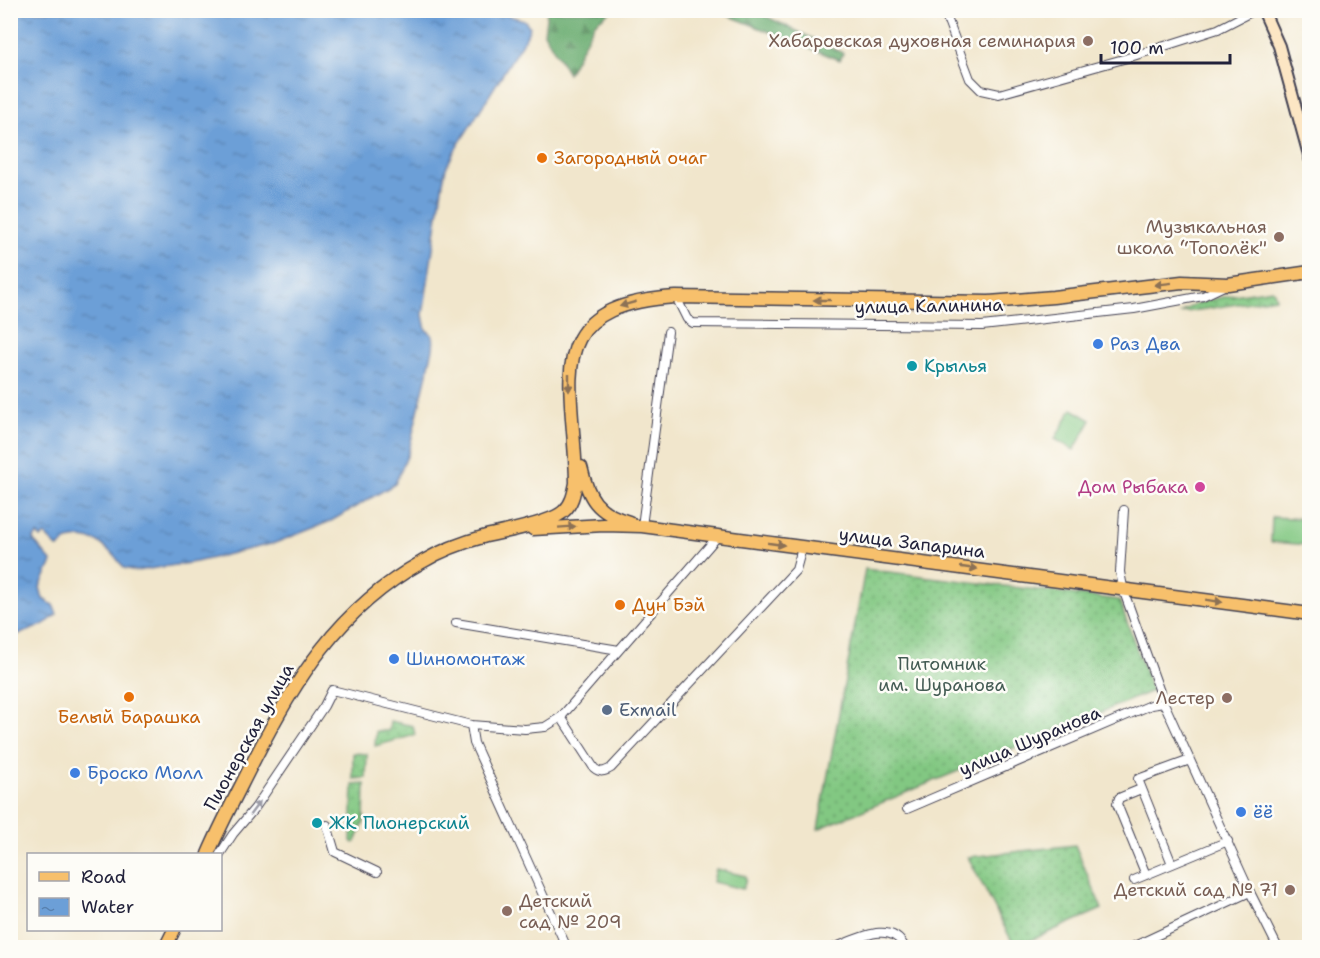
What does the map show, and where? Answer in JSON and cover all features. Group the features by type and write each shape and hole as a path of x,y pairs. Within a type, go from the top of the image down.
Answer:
{"main road":[{"path":"1263,10 1279,46 1310,159"},
{"name":"улица Калинина","path":"573,434 569,375 576,347 586,328 599,316 630,303 675,297 989,302 1182,282 1228,284 1310,272"},
{"path":"573,434 588,493 607,513 642,526"},
{"path":"508,531 548,520 563,513 572,499 576,483 573,434"},
{"name":"улица Запарина","path":"508,531 642,526 1310,614"},
{"name":"Пионерская улица","path":"209,853 286,700 334,631 391,582 422,562 453,546 508,531"},
{"path":"165,948 174,931"}],"street":[{"path":"944,10 970,79 981,90 999,94 1127,58 1218,29 1255,10"},
{"name":"улица Калинина","path":"675,297 687,319 693,322 982,327 1134,309 1203,296 1228,284"},
{"path":"642,526 668,332"},
{"path":"1124,510 1120,572 1124,592 1164,703 1278,948"},
{"path":"221,853 233,834 255,808 324,706 332,690 471,725 525,729 545,727 561,717 718,536"},
{"path":"561,717 594,768 604,772 610,768 796,570 802,548"},
{"path":"456,623 619,650"},
{"name":"улица Шуранова","path":"907,809 1141,710 1164,703"},
{"path":"471,725 474,743 567,948"},
{"path":"1172,864 1138,779 1190,760"},
{"path":"1141,789 1119,798 1117,804 1146,875"},
{"path":"327,825 335,852 377,872"},
{"path":"1134,880 1228,841"},
{"path":"1130,948 1250,892"},
{"path":"832,948 877,931 889,933 901,939 905,948"}],"green space":[{"path":"547,11 611,11 595,23 568,74 544,33"},
{"path":"717,11 763,11 761,14 843,53 840,60"},
{"path":"1272,289 1276,298 1181,313 1198,303"},
{"path":"1072,409 1091,420 1074,450 1055,439"},
{"path":"1272,517 1309,519 1309,545 1271,542"},
{"name":"Питомник им. Шуранова","path":"865,569 1119,600 1152,691 818,829"},
{"path":"390,721 413,726 415,735 375,746 376,731 389,731"},
{"path":"353,753 367,754 366,778 353,779"},
{"path":"365,784 364,822 356,842 353,843 351,841 353,785"},
{"path":"1075,845 1102,909 1015,947 968,857"},
{"path":"716,869 745,876 743,889 713,882"}],"water":[{"path":"488,10 524,20 530,27 446,168 423,315 426,330 431,334 434,343 408,454 395,484 331,521 275,543 196,562 136,571 124,568 114,555 97,541 81,538 68,540 58,548 45,535 41,538 37,534 33,540 52,562 40,587 43,599 53,605 57,614 41,626 11,637 11,11"}],"place":[{"name":"Хабаровская духовная семинария","path":"1088,41"},
{"name":"Загородный очаг","path":"542,158"},
{"name":"Музыкальная школа “Тополёк\"","path":"1279,237"},
{"name":"Раз Два","path":"1098,344"},
{"name":"Крылья","path":"912,366"},
{"name":"Дом Рыбака","path":"1200,487"},
{"name":"Дун Бэй","path":"620,605"},
{"name":"Шиномонтаж","path":"394,659"},
{"name":"Белый Барашка","path":"129,697"},
{"name":"Лестер","path":"1227,698"},
{"name":"Exmail","path":"607,710"},
{"name":"Броско Молл","path":"75,773"},
{"name":"ёё","path":"1241,812"},
{"name":"ЖК Пионерский","path":"317,823"},
{"name":"Детский сад № 71","path":"1290,890"},
{"name":"Детский сад № 209","path":"507,911"}]}
